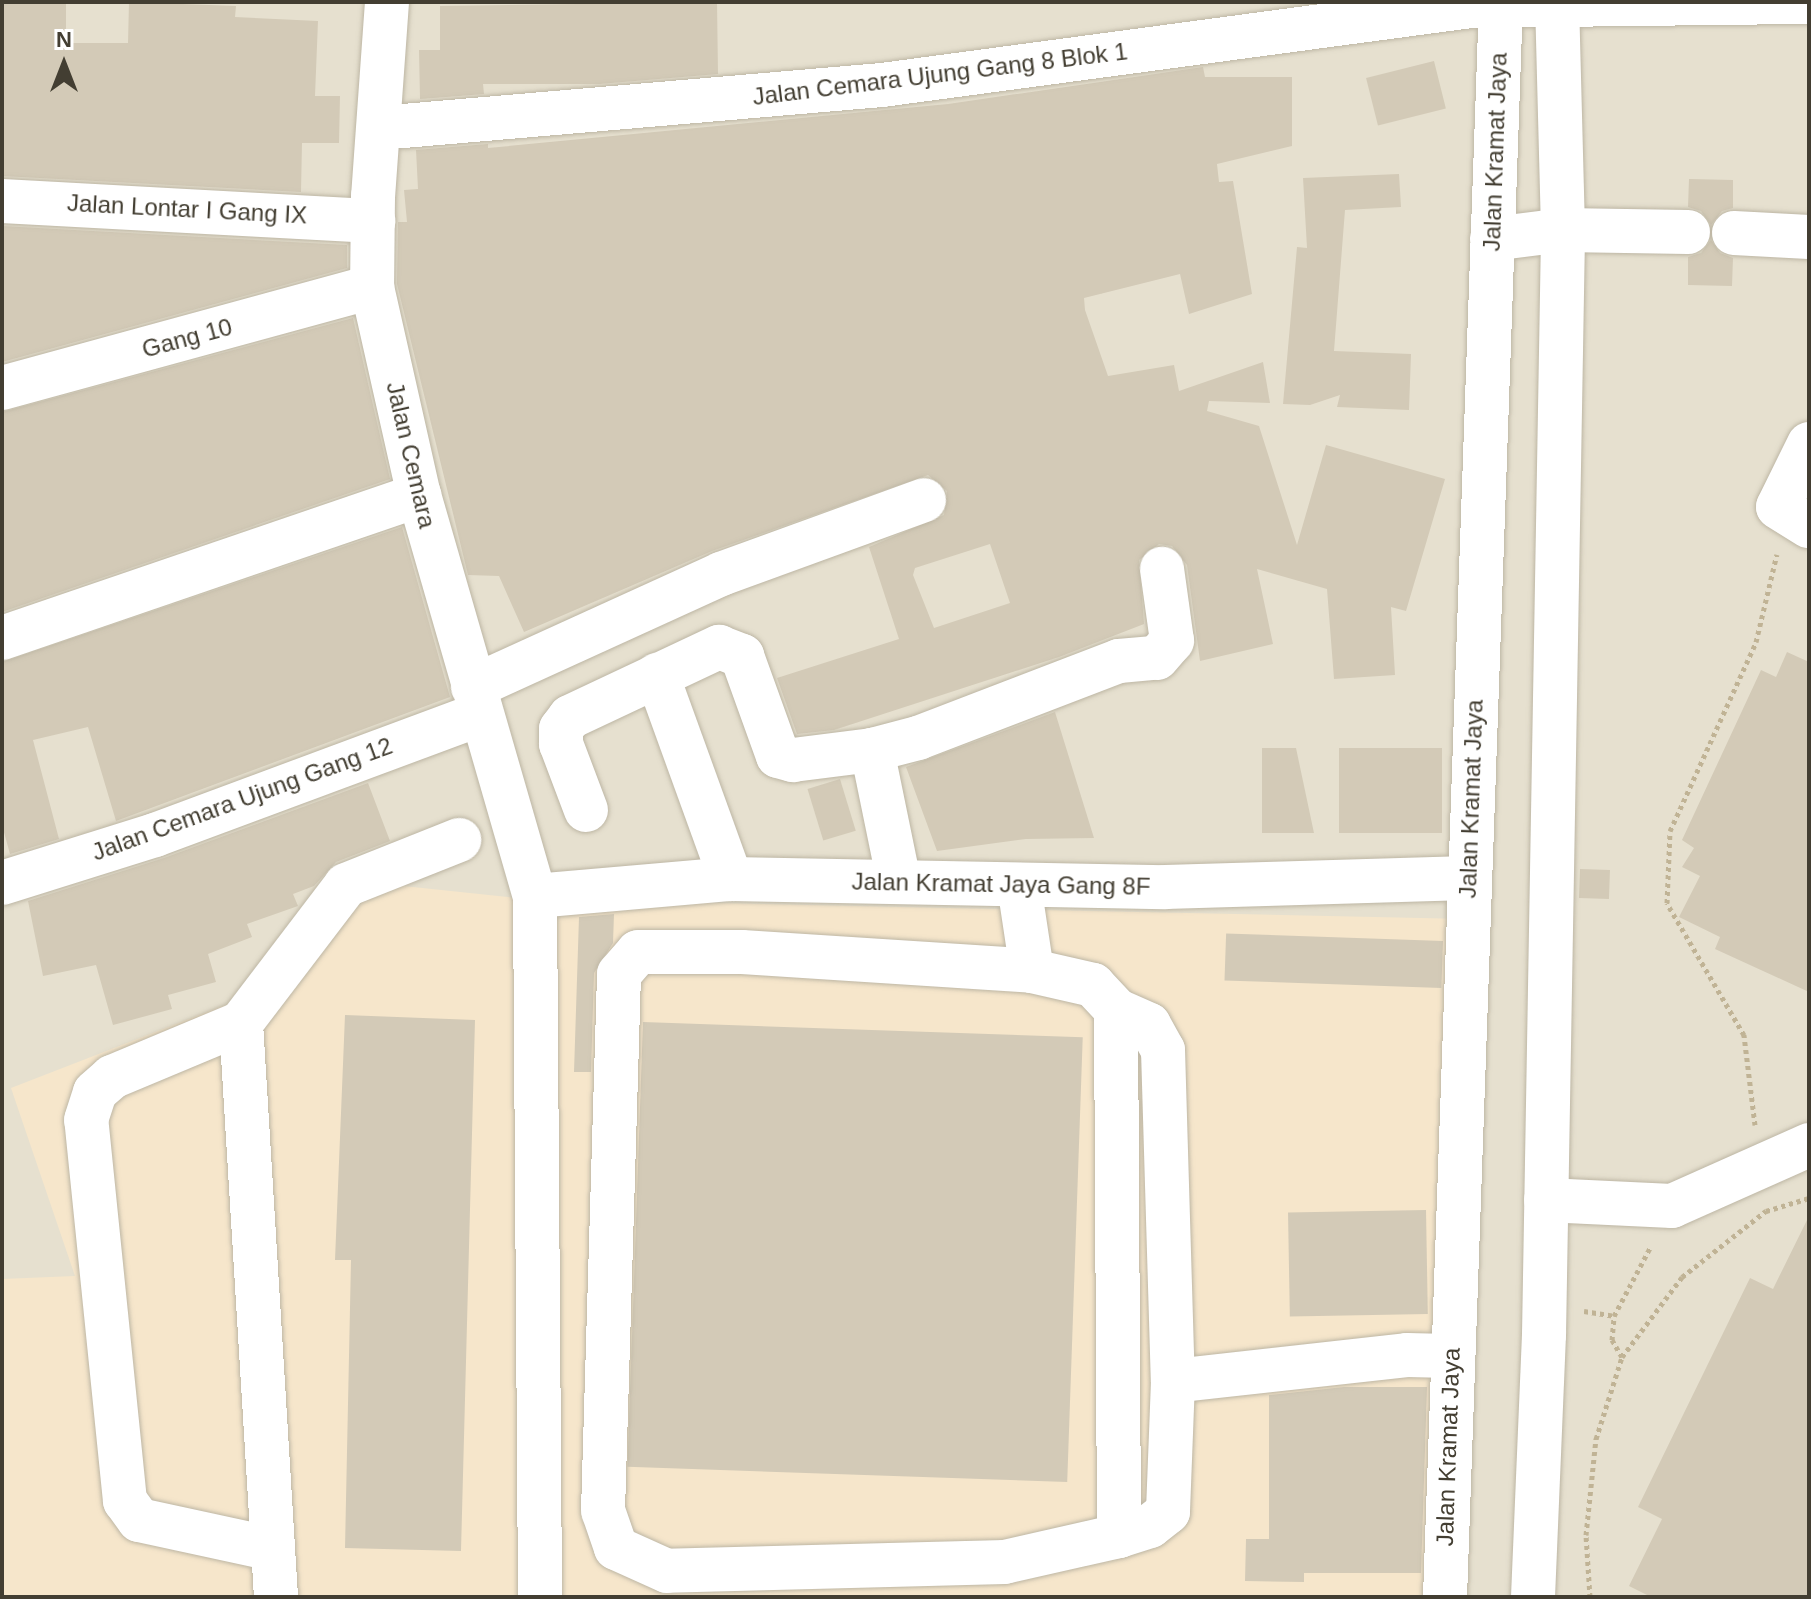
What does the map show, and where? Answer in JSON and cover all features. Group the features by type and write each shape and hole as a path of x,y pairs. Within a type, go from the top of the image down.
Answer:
{"street":[{"name":"Jalan Cemara","path":"387,2 373,221 372,287 419,495 535,896 540,1597"},
{"name":"Jalan Cemara Ujung Gang 8 Blok 1","path":"380,128 882,85 1500,4 1809,2"},
{"path":"1533,1597 1546,1200 1563,230 1558,3"},
{"name":"Jalan Kramat Jaya","path":"1445,1597 1450,1356 1500,4"},
{"name":"Jalan Lontar I Gang IX","path":"2,201 373,221"},
{"path":"1492,239 1563,230 1688,232"},
{"path":"1734,233 1809,237"},
{"name":"Gang 10","path":"2,388 372,287"},
{"path":"1797,520 1778,507 1780,496 1809,444"},
{"path":"2,638 419,495"},
{"name":"Jalan Cemara Ujung Gang 12","path":"2,883 155,835 477,700 721,574 924,500"},
{"path":"586,810 561,744 561,729 570,717 719,647 733,649 742,656 778,756 793,760 872,750 918,738 1119,661 1157,658 1172,641 1162,569"},
{"path":"657,675 731,879"},
{"path":"872,750 899,881"},
{"path":"273,1549 139,1520 125,1501 86,1120 95,1092 112,1077 241,1023 346,885 459,840"},
{"name":"Jalan Kramat Jaya Gang 8F","path":"535,896 731,879 1165,887 1468,878"},
{"path":"1019,885 1032,971"},
{"path":"638,952 742,952 1032,971 1093,985 1116,1010 1149,1025 1163,1050 1173,1381 1168,1512 1150,1526 1004,1579 667,1571 616,1548 603,1511 613,1081 619,974 638,952"},
{"path":"1116,1010 1119,1536"},
{"path":"241,1023 276,1597"},
{"path":"1546,1200 1672,1206 1809,1145"},
{"path":"1173,1381 1407,1355 1450,1356"}],"path":[{"path":"1759,1165 1744,1035 1667,903 1670,831 1756,642 1797,520"},
{"path":"1590,1597 1586,1535 1596,1439 1622,1357 1682,1277 1766,1211 1809,1198"},
{"path":"1622,1357 1612,1340 1614,1316 1672,1206"}],"shaded area":[{"path":"2,2 1809,2 1809,1597 2,1597"},
{"path":"337,879 526,899 1467,919 1443,1597 2,1597 2,1279 75,1276 11,1088 230,1003"}],"building":[{"path":"2,2 66,2 66,43 128,43 129,2 236,6 235,17 318,21 315,96 340,96 339,143 302,143 301,192 2,176"},
{"path":"717,2 718,74 599,84 483,84 484,94 420,99 419,50 440,50 440,6"},
{"path":"1434,61 1446,109 1378,125 1366,78"},
{"path":"1203,67 1205,77 1292,77 1292,146 1217,164 1219,182 1233,181 1252,294 1189,314 1180,274 1084,298 1085,310 1108,376 1174,365 1179,391 1263,362 1270,403 1209,401 1207,411 1259,426 1297,545 1326,445 1445,479 1406,611 1391,607 1395,675 1334,679 1327,589 1257,569 1273,644 1200,661 1187,565 1172,546 1159,544 1139,560 1144,624 1059,657 834,730 797,734 777,678 899,639 869,547 944,515 947,491 928,475 712,551 524,632 499,576 468,575 397,284 398,222 407,222 404,190 418,189 416,150 488,144 488,148 948,104","holes":["990,544 1010,603 934,628 913,575 915,568"]},
{"path":"1399,174 1401,207 1345,210 1334,351 1411,354 1409,410 1337,407 1340,395 1310,405 1283,404 1297,247 1307,248 1303,178"},
{"path":"1689,179 1733,180 1733,208 1722,211 1711,225 1701,211 1688,207"},
{"path":"2,226 347,245 347,268 2,362"},
{"path":"1711,240 1720,253 1733,258 1732,286 1688,285 1688,257 1701,253"},
{"path":"353,318 390,479 2,612 2,412"},
{"path":"402,527 450,697 116,821 88,727 33,740 59,839 10,854 2,825 2,662"},
{"path":"1787,652 1809,662 1809,992 1715,949 1720,937 1679,917 1700,876 1682,867 1694,848 1682,840 1761,670 1776,677"},
{"path":"1055,712 1094,838 1026,839 937,851 906,767"},
{"path":"1262,748 1296,748 1314,833 1262,833"},
{"path":"1339,748 1442,748 1442,833 1339,833"},
{"path":"840,779 856,831 823,841 807,789"},
{"path":"368,783 390,841 336,862 314,886 293,894 298,906 247,924 252,937 208,954 216,982 168,995 172,1009 113,1025 96,965 43,976 28,901 164,858"},
{"path":"1580,869 1610,870 1609,899 1579,898"},
{"path":"614,914 613,943 594,973 591,1072 574,1072 579,917"},
{"path":"1226,933 1443,941 1441,988 1224,980"},
{"path":"345,1015 475,1020 461,1551 345,1548 351,1260 335,1260"},
{"path":"643,1022 1083,1037 1067,1482 627,1467"},
{"path":"1426,1210 1428,1314 1290,1316 1288,1212"},
{"path":"1809,1216 1809,1597 1651,1597 1629,1586 1662,1519 1638,1507 1750,1278 1773,1289"},
{"path":"1344,1387 1427,1387 1421,1573 1304,1573 1304,1582 1245,1581 1246,1539 1269,1539 1269,1395"}]}
